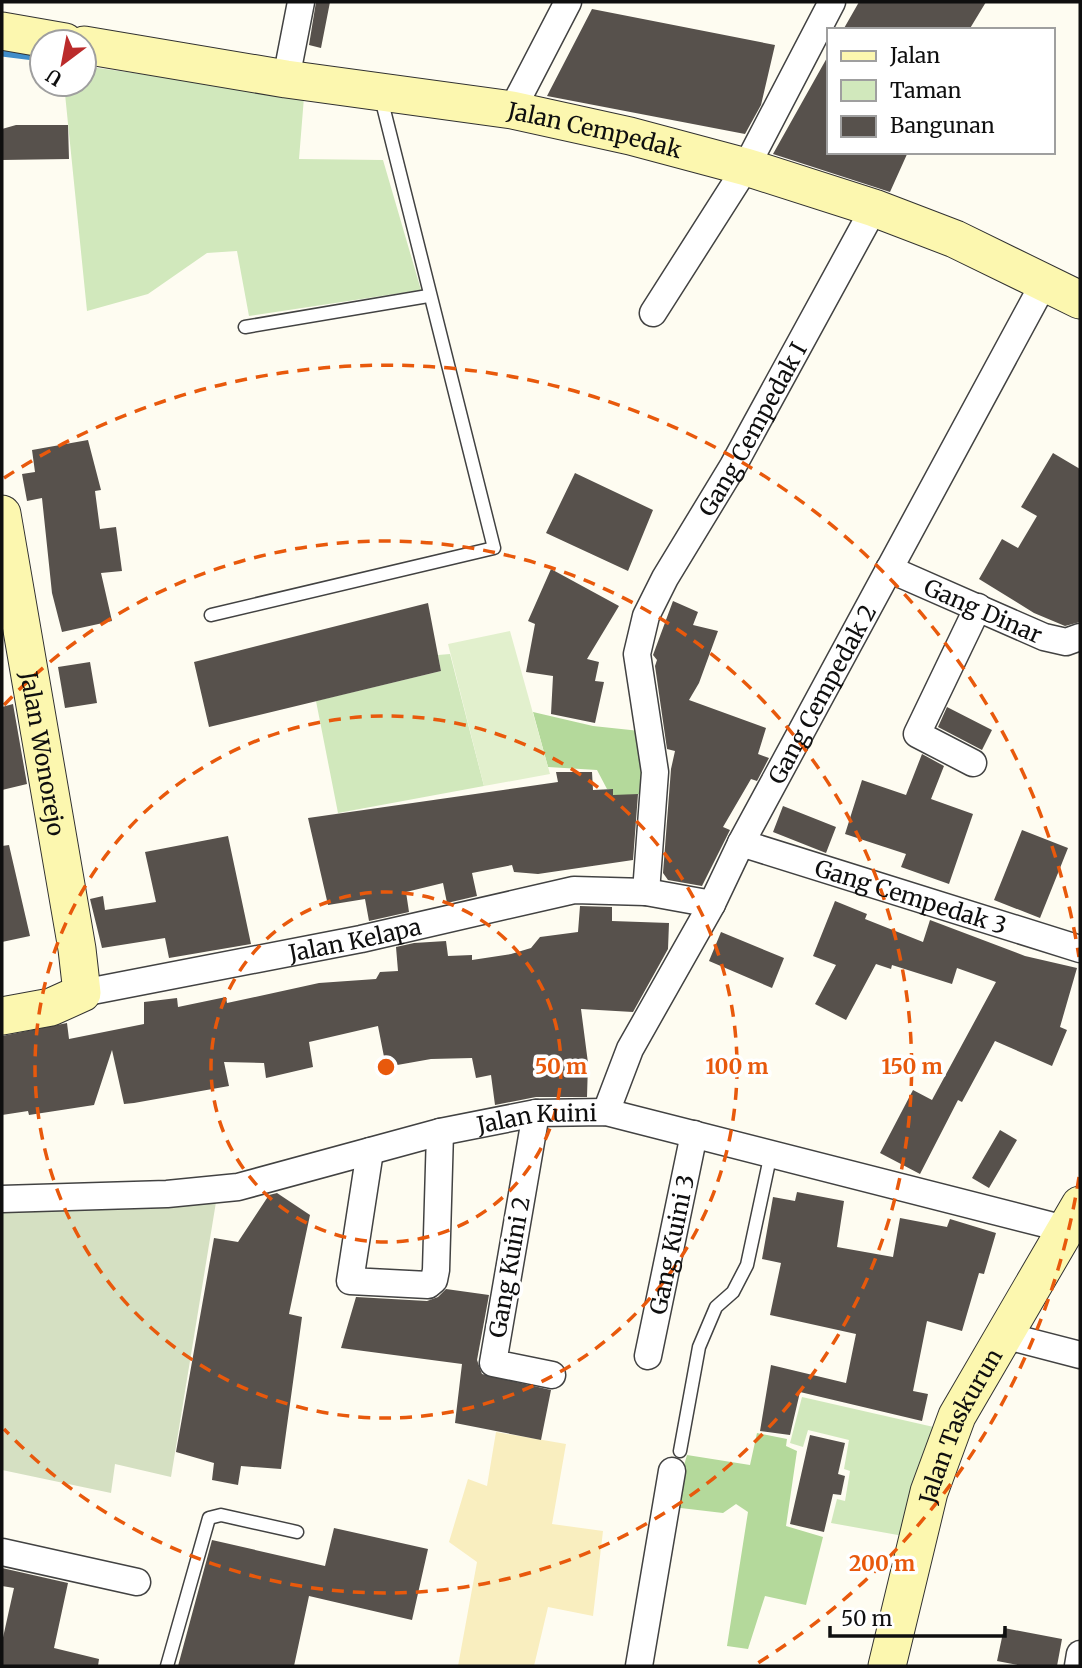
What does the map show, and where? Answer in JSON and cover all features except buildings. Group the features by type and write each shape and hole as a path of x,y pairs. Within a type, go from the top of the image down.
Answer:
{"street":[{"path":"286,79 301,2"},
{"path":"512,110 568,2"},
{"path":"653,313 746,167 832,2"},
{"path":"2,32 28,36"},
{"name":"Jalan Cempedak","path":"98,47 286,79 512,110 746,167 874,208 956,239 1080,300"},
{"name":"Gang Cempedak I","path":"646,892 655,772 637,654 646,616 665,578 733,466 874,208"},
{"name":"Gang Cempedak 2","path":"606,1112 630,1049 712,904 741,844 1045,281"},
{"name":"Jalan Wonorejo","path":"2,514 77,949 82,993"},
{"name":"Gang Dinar","path":"889,569 1044,636 1066,642 1080,637"},
{"path":"973,763 917,734 978,607"},
{"name":"Gang Cempedak 3","path":"741,844 1080,949"},
{"name":"Jalan Kelapa","path":"2,1016 51,1007 82,993 361,939 574,890 646,892 712,904"},
{"name":"Jalan Kuini","path":"2,1199 167,1194 237,1187 440,1132 536,1113 606,1112 771,1153 1072,1217"},
{"name":"Gang Kuini 2","path":"536,1113 493,1363 552,1375"},
{"path":"369,1151 350,1282 428,1285 434,1280 436,1270 440,1132"},
{"name":"Gang Kuini 3","path":"648,1356 694,1134"},
{"name":"Jalan Taskurun","path":"887,1666 929,1492 957,1416 1072,1217"},
{"path":"1003,1335 1080,1355"},
{"path":"639,1666 676,1461"},
{"path":"2,1552 136,1583"},
{"path":"1078,1666 1080,1654"}],"lane":[{"path":"211,615 494,548 428,296 379,91"},
{"path":"245,327 428,296"},
{"path":"676,1461 699,1347 716,1307 733,1292 747,1265 771,1153"},
{"path":"167,1666 209,1518 221,1515 297,1532"}],"green space":[{"path":"98,68 304,97 299,159 383,160 421,290 249,316 237,251 207,253 148,294 87,311 65,98 98,98"},
{"path":"510,631 550,774 484,786 448,644"},
{"path":"450,654 484,786 338,813 316,701 441,671 438,655"},
{"path":"533,712 593,726 640,731 643,794 613,796 613,789 607,789 597,770 548,767"},
{"path":"216,1202 171,1477 115,1464 111,1493 2,1470 2,1204"},
{"path":"802,1397 938,1428 909,1537 831,1523 837,1499 845,1501 850,1471 844,1469 849,1440 808,1430 803,1447 790,1443"},
{"path":"757,1433 787,1439 786,1446 797,1451 786,1526 823,1537 806,1605 765,1596 748,1649 727,1646 748,1512 736,1504 723,1513 672,1507 687,1455 750,1465"}],"sand":[{"path":"496,1432 566,1444 552,1524 603,1531 593,1616 548,1607 534,1666 458,1666 477,1562 449,1542 468,1479 487,1486"}],"waterway":[{"path":"2,53 28,56"}]}
